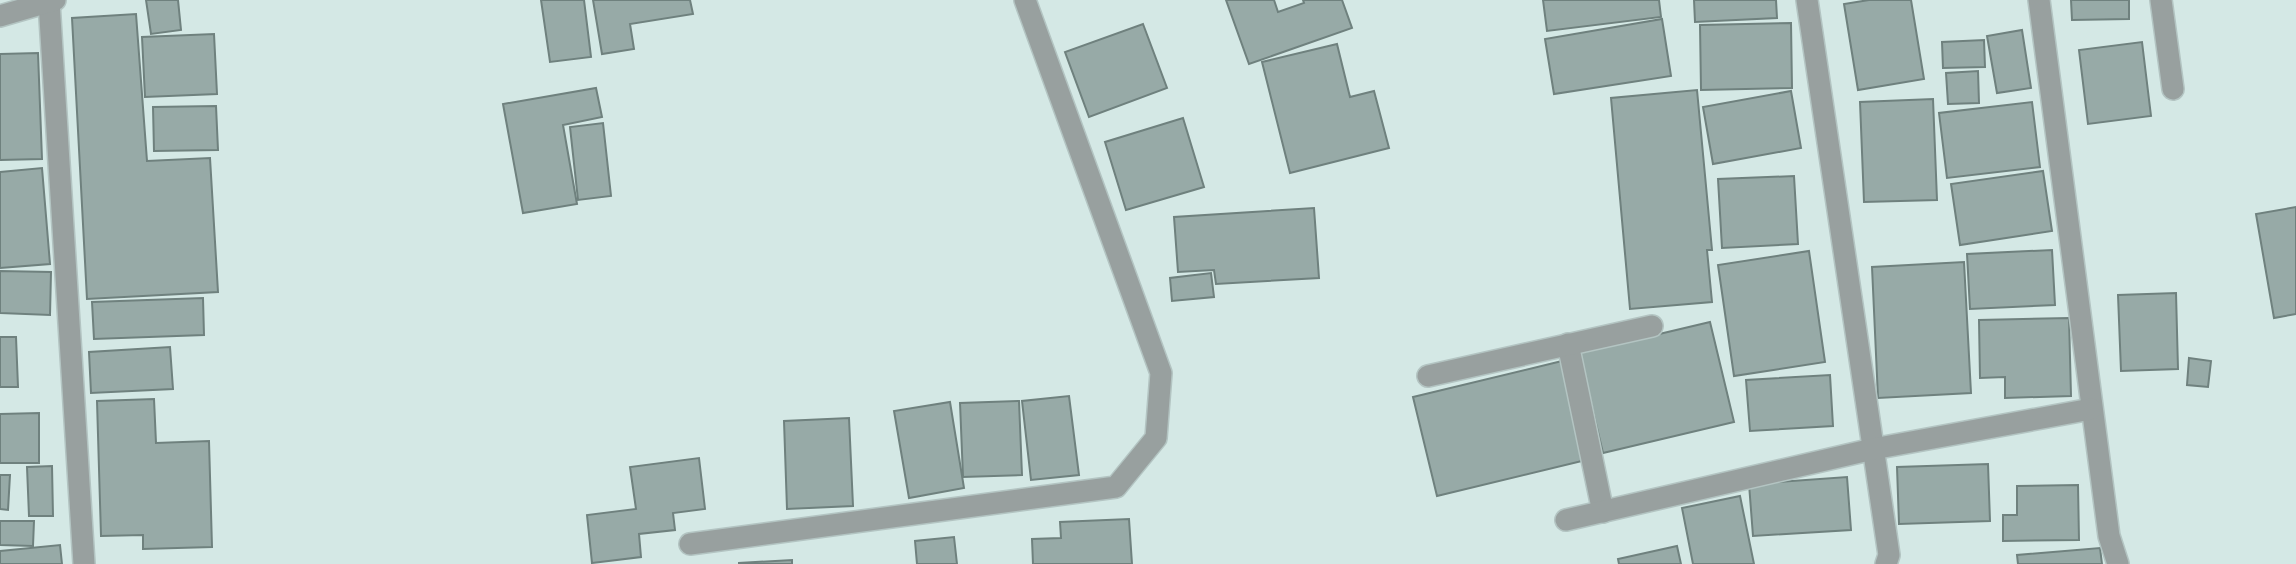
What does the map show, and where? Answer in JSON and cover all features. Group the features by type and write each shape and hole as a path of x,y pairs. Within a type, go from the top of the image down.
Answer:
{"street":[{"path":"690,544 1116,487 1156,438 1160,373 1025,0"},
{"path":"1807,0 1889,555 1886,564"},
{"path":"2039,0 2091,408 2109,536 2118,564"},
{"path":"2161,0 2173,89"},
{"path":"0,16 52,1 84,564"},
{"path":"1428,376 1652,326"},
{"path":"1568,344 1603,512"},
{"path":"1566,520 1873,449 2091,408"}],"building":[{"path":"146,0 178,0 181,30 151,34"},
{"path":"541,0 584,0 591,57 550,62"},
{"path":"593,0 690,0 693,14 630,24 634,49 602,54"},
{"path":"1226,0 1274,0 1278,12 1304,3 1303,0 1342,0 1352,28 1249,64"},
{"path":"1543,0 1659,0 1661,17 1547,31"},
{"path":"1694,0 1776,0 1777,18 1695,22"},
{"path":"1869,0 1911,0 1924,79 1858,90 1844,4"},
{"path":"2071,0 2129,0 2129,19 2072,20"},
{"path":"136,14 147,161 210,158 218,292 87,299 72,18"},
{"path":"1662,19 1671,76 1554,94 1545,39"},
{"path":"1791,23 1792,88 1701,90 1700,25"},
{"path":"1143,24 1167,88 1089,117 1065,52"},
{"path":"2022,30 2031,88 1997,93 1987,36"},
{"path":"214,34 217,94 145,97 142,37"},
{"path":"1984,40 1985,67 1943,68 1942,42"},
{"path":"2142,42 2151,116 2088,124 2079,50"},
{"path":"1337,44 1350,97 1374,91 1389,148 1290,173 1262,62"},
{"path":"38,53 42,159 0,160 0,54"},
{"path":"1978,71 1979,103 1948,104 1946,73"},
{"path":"596,88 602,117 563,125 577,204 523,213 503,104"},
{"path":"1697,90 1712,250 1707,250 1712,302 1630,309 1611,98"},
{"path":"1791,91 1801,148 1713,164 1703,107"},
{"path":"1933,99 1937,200 1864,202 1860,102"},
{"path":"2032,102 2040,167 1947,178 1939,113"},
{"path":"216,106 218,150 154,151 153,107"},
{"path":"1183,118 1204,187 1126,210 1105,142"},
{"path":"603,123 611,196 578,200 570,127"},
{"path":"42,168 50,264 0,268 0,172"},
{"path":"2043,171 2052,231 1960,245 1951,184"},
{"path":"1794,176 1798,244 1722,248 1718,179"},
{"path":"2296,207 2296,314 2274,318 2256,214"},
{"path":"1314,208 1319,278 1216,284 1214,270 1178,272 1174,217"},
{"path":"2052,250 2055,305 1970,309 1967,254"},
{"path":"1809,251 1825,362 1734,376 1718,265"},
{"path":"1964,262 1971,393 1878,398 1872,267"},
{"path":"0,271 51,272 50,315 0,313"},
{"path":"1211,273 1214,297 1172,301 1170,278"},
{"path":"2176,293 2178,369 2121,371 2118,295"},
{"path":"203,298 204,335 94,339 92,302"},
{"path":"2069,318 2071,396 2005,398 2005,377 1980,378 1979,320"},
{"path":"1710,322 1734,422 1603,453 1579,353"},
{"path":"0,337 16,337 18,387 0,387"},
{"path":"170,347 173,389 91,393 89,352"},
{"path":"2189,358 2211,361 2208,387 2187,385"},
{"path":"1562,361 1586,460 1437,496 1413,397"},
{"path":"1830,375 1833,426 1750,431 1746,380"},
{"path":"1069,396 1079,475 1031,480 1022,401"},
{"path":"154,399 156,443 209,441 212,547 143,549 143,535 101,536 97,401"},
{"path":"1019,401 1022,475 963,477 960,403"},
{"path":"950,402 964,488 909,498 894,411"},
{"path":"39,413 39,463 0,463 0,414"},
{"path":"849,418 853,506 787,509 784,421"},
{"path":"699,458 705,509 673,513 675,530 639,534 641,557 592,563 587,515 636,509 630,467"},
{"path":"1988,464 1990,521 1899,524 1897,467"},
{"path":"52,466 53,516 29,516 27,467"},
{"path":"0,475 10,475 8,510 0,509"},
{"path":"1847,477 1851,530 1753,536 1749,484"},
{"path":"2078,485 2079,540 2003,541 2003,515 2017,515 2017,486"},
{"path":"1740,496 1754,564 1693,564 1682,508"},
{"path":"1129,519 1132,564 1033,564 1032,539 1061,538 1060,522"},
{"path":"0,521 34,521 33,546 0,545"},
{"path":"954,537 957,564 917,564 915,541"},
{"path":"60,545 62,564 0,564 0,551"},
{"path":"1677,546 1681,564 1619,564 1618,559"},
{"path":"2100,548 2102,564 2018,564 2017,555"},
{"path":"792,560 792,564 739,564 739,563"}]}
